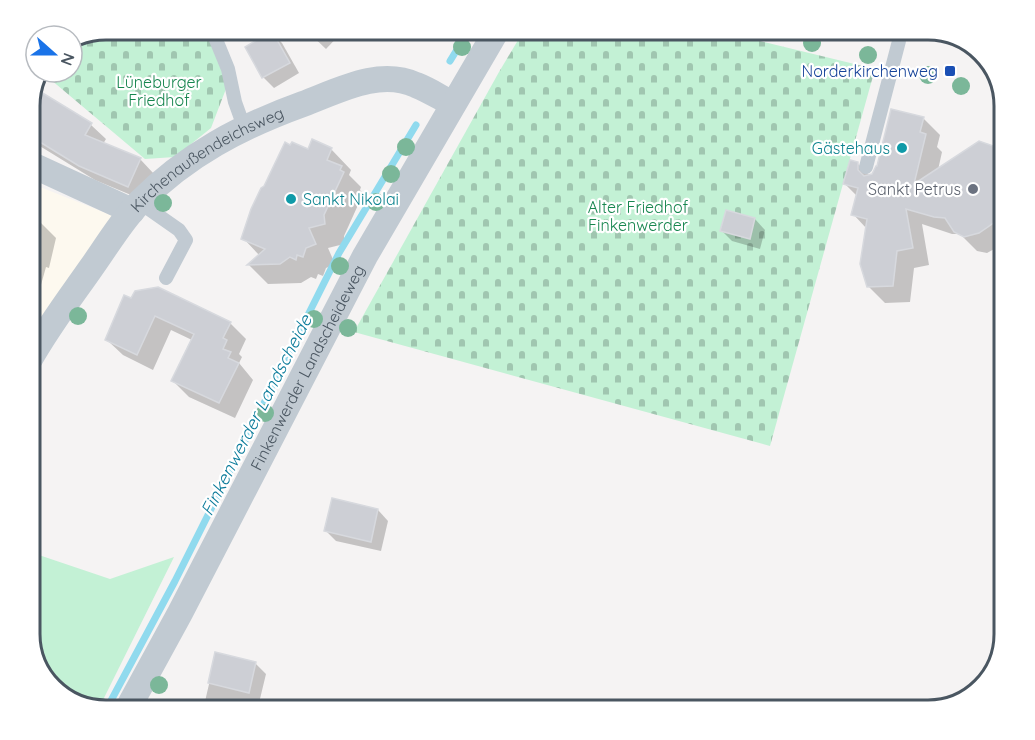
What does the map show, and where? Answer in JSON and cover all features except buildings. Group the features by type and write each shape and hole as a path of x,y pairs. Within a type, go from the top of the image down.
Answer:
{"street":[{"name":"Finkenwerder Landscheideweg","path":"132,700 365,256 491,40"},
{"name":"Kirchenaußendeichsweg","path":"41,336 136,207 177,168 244,127 377,79 387,78 414,84 453,104"},
{"path":"41,168 136,207"}],"lane":[{"path":"216,40 228,69 235,102 244,127"},
{"path":"866,166 899,40"},
{"path":"136,207 179,230 186,240 166,278"}],"shaded area":[{"path":"41,187 116,217 41,329"}],"green space":[{"name":"Lüneburger Friedhof","path":"213,40 229,81 211,128 175,157 145,159 56,84 84,84 84,45 94,42"},
{"name":"Alter Friedhof Finkenwerder","path":"518,40 756,40 875,69 770,446 354,332"},
{"path":"41,556 110,579 174,557 103,700 85,696 66,686 54,674 43,651"}],"waterway":[{"name":"Finkenwerder Landscheide","path":"450,61 463,40"},
{"name":"Finkenwerder Landscheide","path":"111,700 175,581 339,253 416,125"}],"place":[{"name":"Norderkirchenweg","path":"950,71"},
{"name":"Gästehaus","path":"902,148"},
{"name":"Sankt Petrus","path":"973,189"},
{"name":"Sankt Nikolai","path":"291,199"}]}
